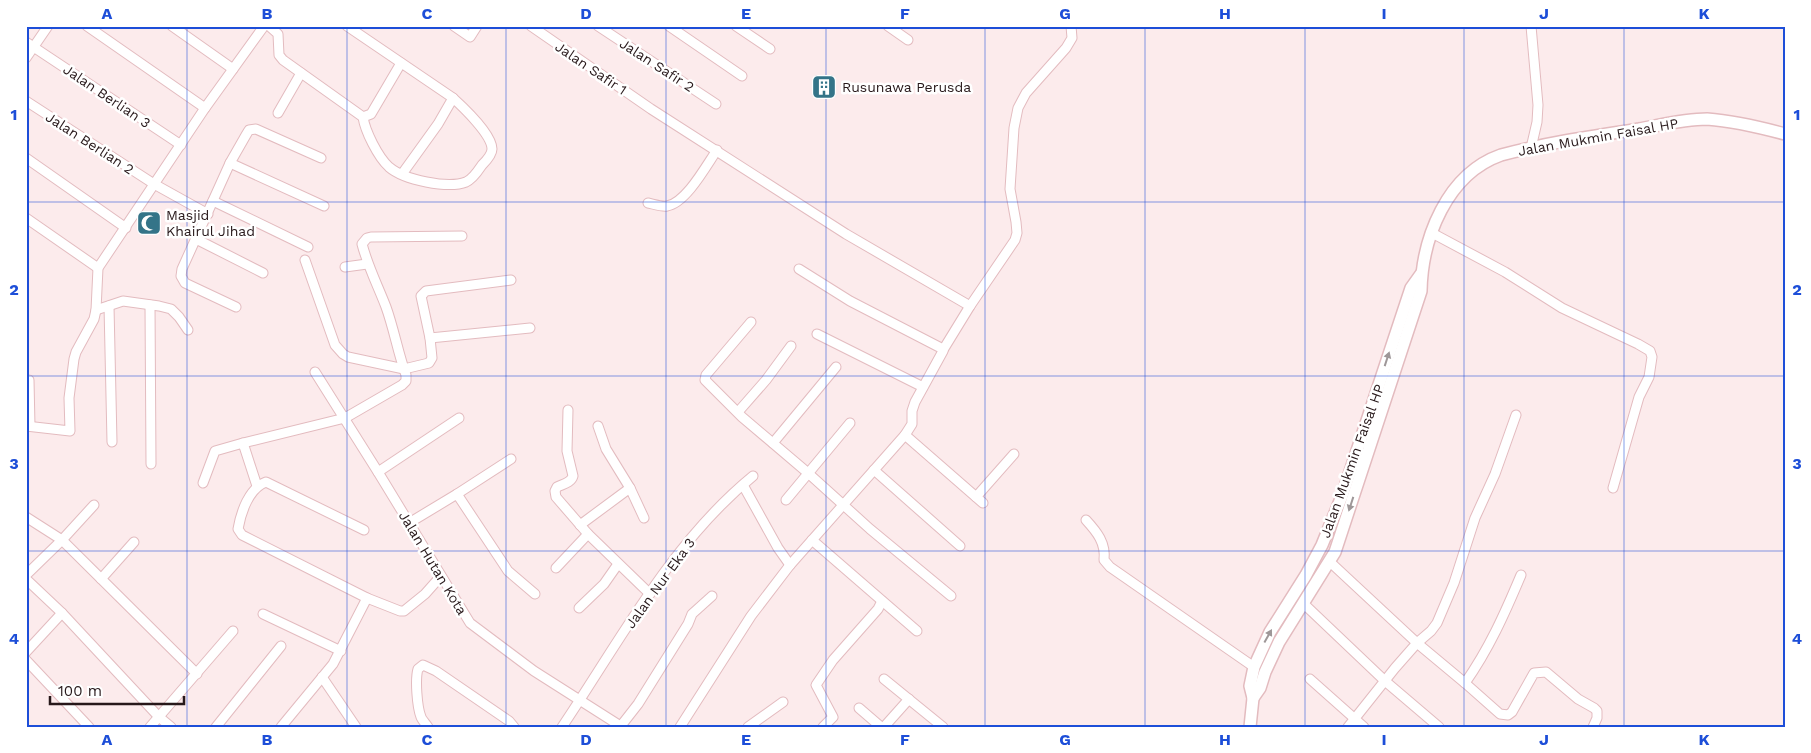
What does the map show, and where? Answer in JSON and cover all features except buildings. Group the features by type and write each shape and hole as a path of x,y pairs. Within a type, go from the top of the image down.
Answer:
{"street":[{"path":"26,58 30,45 48,26"},
{"path":"88,26 205,108"},
{"path":"172,26 233,69"},
{"path":"29,380 28,426 70,431 69,398 74,359 94,319 98,268 205,108 264,27 278,34 279,55 283,60 363,117 370,135 391,169 416,180 439,184 466,182 476,173 492,153 492,148 488,137 463,107 453,98 347,26"},
{"path":"454,26 470,37 477,26"},
{"name":"Jalan Safir 1","path":"531,26 651,109 846,234 970,306"},
{"name":"Jalan Safir 2","path":"598,26 716,104"},
{"path":"669,26 742,76"},
{"path":"736,26 770,49"},
{"path":"888,26 908,40"},
{"path":"680,727 751,616 790,565 906,435 912,424 912,411 943,350 970,306 1015,240 1017,232 1010,189 1014,128 1018,108 1026,93 1066,48 1072,38 1071,26"},
{"path":"1531,26 1538,105 1537,122 1531,148"},
{"name":"Jalan Berlian 3","path":"30,45 181,145"},
{"path":"363,117 371,114 401,63"},
{"path":"278,113 301,73"},
{"path":"402,174 438,124 453,98"},
{"name":"Jalan Berlian 2","path":"26,101 154,184 208,214"},
{"name":"Jalan Mukmin Faisal HP","path":"1253,698 1260,688 1279,642 1330,562 1341,535 1421,291 1421,274 1432,233 1451,193 1461,181 1490,159 1531,148 1678,122 1705,119 1755,126 1785,134"},
{"path":"236,307 185,283 181,276 230,163 249,130 256,129 321,158"},
{"path":"648,203 666,207 678,202 689,190 717,150"},
{"path":"26,158 126,228"},
{"path":"230,163 324,206"},
{"path":"213,201 308,247"},
{"path":"26,218 98,268"},
{"path":"1432,233 1505,272 1562,308 1650,351 1652,357 1649,377 1639,397 1614,488"},
{"path":"203,483 215,451 345,418 402,385 406,381 406,375 394,330 386,306 367,264 362,244 366,238 462,236"},
{"path":"196,239 263,273"},
{"path":"305,260 316,296 338,350 348,357 404,369 429,363 432,358 422,296 426,290 511,280"},
{"path":"345,267 367,264"},
{"path":"799,269 850,301 943,350"},
{"name":"Jalan Mukmin Faisal HP","path":"1250,725 1253,698 1250,686 1254,666 1270,632 1306,575 1322,545 1342,496 1411,288 1421,274"},
{"path":"96,310 123,301 171,309 188,330"},
{"path":"150,305 151,464"},
{"path":"110,306 112,442"},
{"path":"751,322 704,377 704,380 773,443 951,596"},
{"path":"430,338 530,328"},
{"path":"817,334 923,387"},
{"path":"738,412 766,380 791,346"},
{"path":"773,443 836,368"},
{"name":"Jalan Hutan Kota","path":"315,372 470,623 534,671 621,726"},
{"path":"568,410 567,451 573,476 572,479 557,487 554,491 560,502 588,534 650,594"},
{"path":"1348,727 1417,643 1432,631 1437,623 1454,583 1475,518 1495,474 1516,415"},
{"path":"378,472 459,418"},
{"path":"786,500 850,423"},
{"path":"598,426 610,458 630,488 644,518"},
{"path":"906,435 983,503"},
{"path":"244,443 257,486"},
{"path":"976,496 1014,454"},
{"path":"409,524 511,459"},
{"path":"874,470 960,546"},
{"name":"Jalan Nur Eka 3","path":"562,727 679,553 712,516 753,476"},
{"path":"364,530 266,482 253,490 238,529 242,536 367,598 400,611 404,611 425,594 441,576"},
{"path":"743,485 778,548 790,565"},
{"path":"580,525 630,488"},
{"path":"457,494 508,571 535,594"},
{"path":"26,574 62,540 94,505"},
{"path":"26,517 62,540 198,674"},
{"path":"1086,520 1101,539 1105,550 1104,560 1110,567 1254,666"},
{"path":"556,568 588,534"},
{"path":"812,540 868,586 882,601 917,631"},
{"path":"101,579 134,542"},
{"path":"1330,562 1417,643 1500,714 1508,715 1512,712 1532,675 1538,672 1546,672 1578,699 1597,711 1597,718 1593,727"},
{"path":"579,608 604,584 618,564"},
{"path":"1465,683 1498,630 1521,575"},
{"path":"26,579 62,613 159,717 171,727"},
{"path":"621,726 638,704 688,624 692,614 712,596"},
{"path":"280,727 334,664 367,598"},
{"path":"823,727 833,717 816,685 833,660 878,609 882,601"},
{"path":"1304,604 1385,681 1439,727"},
{"path":"26,652 62,613"},
{"path":"263,614 341,651"},
{"path":"150,727 198,674 233,631"},
{"path":"216,727 281,646"},
{"path":"26,660 89,727"},
{"path":"428,727 421,717 416,674 418,669 424,665 436,671 512,724"},
{"path":"322,677 356,727"},
{"path":"884,679 943,727"},
{"path":"1310,679 1364,727"},
{"path":"859,708 883,727 909,700"},
{"path":"748,727 783,702"}],"place":[{"name":"Rusunawa Perusda","path":"824,87"},
{"name":"Masjid Khairul Jihad","path":"149,223"}]}
